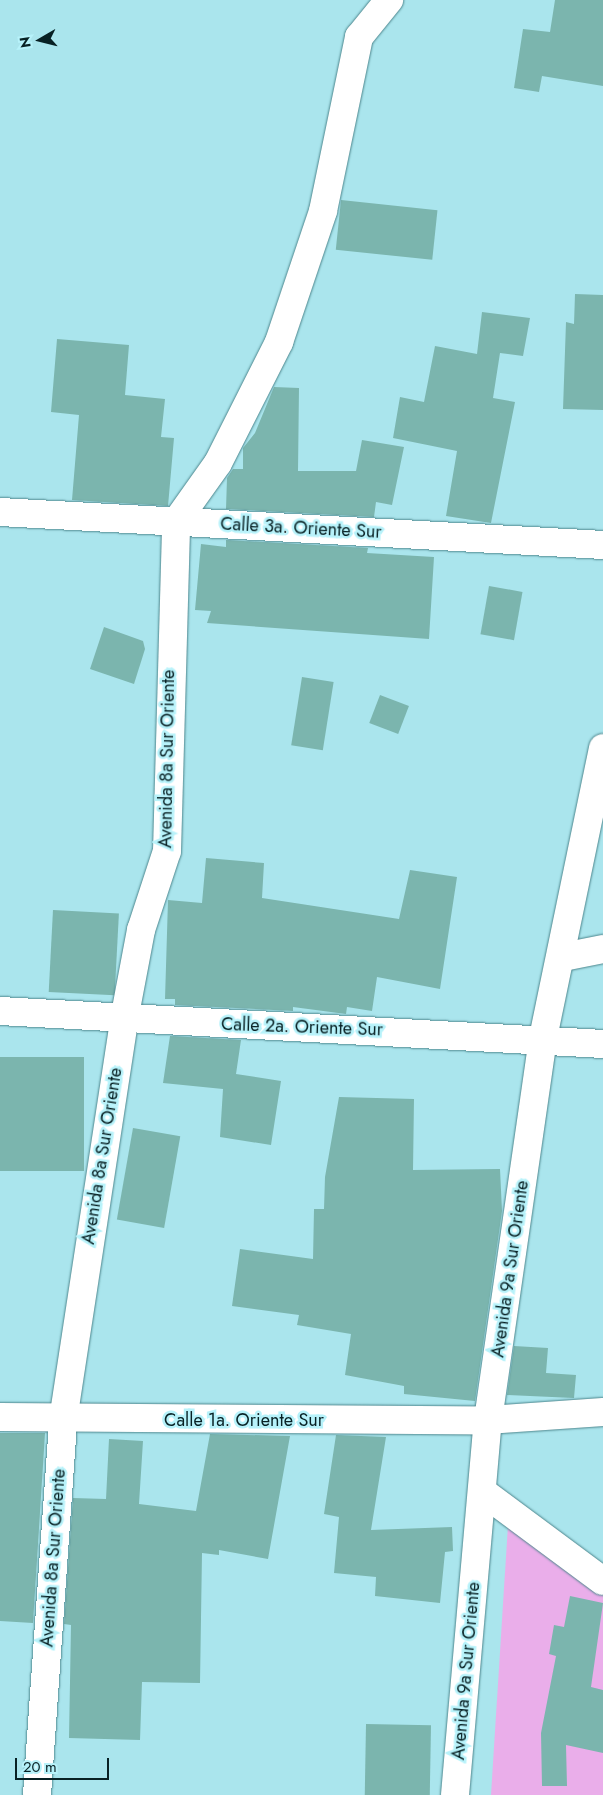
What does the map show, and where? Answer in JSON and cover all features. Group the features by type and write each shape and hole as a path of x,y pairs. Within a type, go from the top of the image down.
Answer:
{"street":[{"path":"176,522 218,463 279,342 323,211 359,37 389,0"},
{"name":"Calle 3a. Oriente Sur","path":"0,512 603,545"},
{"name":"Avenida 8a Sur Oriente","path":"37,1795 63,1420 124,1020 142,930 167,851 176,522"},
{"name":"Avenida 9a Sur Oriente","path":"455,1795 488,1420 543,1038 563,957 603,748"},
{"path":"563,957 603,949"},
{"name":"Calle 2a. Oriente Sur","path":"0,1011 124,1020 543,1038 603,1044"},
{"name":"Calle 1a. Oriente Sur","path":"0,1417 63,1420 488,1420 603,1412"},
{"path":"483,1492 603,1581"}],"shaded area":[{"path":"509,1509 603,1572 603,1795 491,1795"}],"building":[{"path":"555,0 603,0 603,86 542,76 539,92 514,88 523,29 550,32"},
{"path":"341,200 437,210 432,260 336,250"},
{"path":"575,294 603,295 603,410 563,409 566,322 574,324"},
{"path":"482,312 530,318 523,356 500,353 493,398 515,402 491,523 446,516 457,451 393,438 400,397 424,402 435,346 477,354"},
{"path":"57,339 129,345 125,395 165,399 161,437 174,438 168,506 72,500 79,415 51,412"},
{"path":"274,387 299,388 298,471 356,471 362,440 404,447 392,505 376,502 374,517 226,509 227,478 233,469 243,469 243,448 255,433"},
{"path":"226,540 368,548 367,553 434,557 429,639 207,623 211,611 195,610 201,544 226,547"},
{"path":"489,586 522,592 514,640 480,634"},
{"path":"104,627 143,641 145,649 134,684 90,669"},
{"path":"302,677 334,682 323,750 291,745"},
{"path":"380,695 409,706 398,734 369,723"},
{"path":"206,858 264,863 262,898 399,919 410,870 457,877 440,989 377,977 372,1011 347,1007 346,1014 293,1007 293,1011 175,1005 175,999 165,999 168,900 202,903"},
{"path":"53,910 119,913 115,995 49,992"},
{"path":"170,1036 241,1040 236,1074 281,1081 271,1145 220,1137 223,1089 163,1083"},
{"path":"0,1057 84,1057 84,1171 0,1171"},
{"path":"339,1097 414,1099 413,1170 500,1169 502,1211 475,1401 404,1394 404,1386 345,1375 351,1334 297,1325 299,1315 232,1306 240,1249 313,1259 314,1209 324,1209 325,1177"},
{"path":"133,1128 180,1136 164,1228 117,1220"},
{"path":"514,1346 548,1348 546,1373 576,1375 574,1398 507,1395"},
{"path":"0,1433 45,1433 33,1623 0,1621"},
{"path":"210,1434 290,1436 268,1559 219,1550 219,1555 202,1553 200,1683 142,1682 140,1740 69,1738 71,1625 64,1624 73,1498 106,1499 109,1439 143,1441 139,1504 196,1511"},
{"path":"336,1435 386,1437 371,1530 452,1527 453,1551 445,1552 440,1603 375,1596 376,1577 334,1573 339,1517 324,1514"},
{"path":"570,1596 603,1603 591,1687 603,1690 603,1753 566,1745 567,1786 542,1786 541,1733 556,1656 549,1654 554,1625 564,1627"},
{"path":"366,1724 431,1725 430,1795 365,1795"}]}
